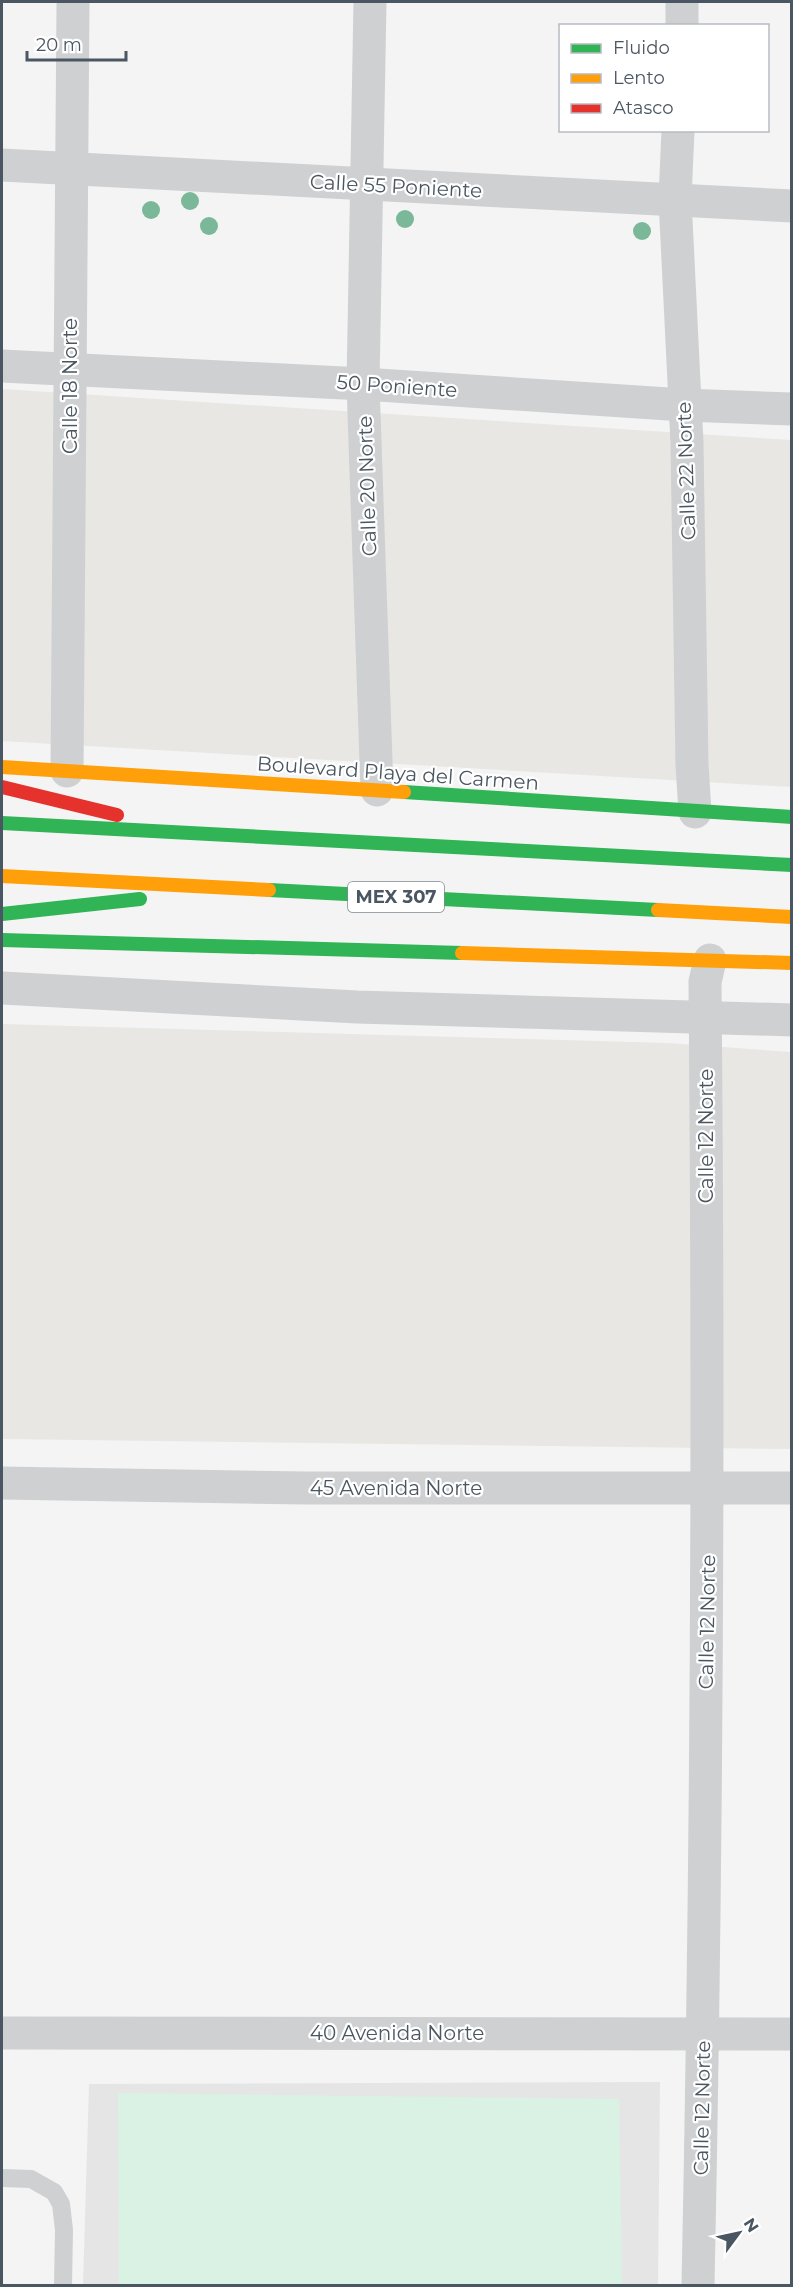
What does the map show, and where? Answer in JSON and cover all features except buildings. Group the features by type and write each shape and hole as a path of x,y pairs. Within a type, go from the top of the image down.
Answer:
{"main road":[{"name":"Boulevard Playa del Carmen","path":"2,767 792,817"},
{"path":"2,787 198,834"},
{"path":"2,823 792,865"},
{"name":"MEX 307","path":"2,876 792,916"},
{"path":"2,914 230,889"},
{"path":"2,940 792,963"}],"street":[{"name":"Calle 18 Norte","path":"67,771 73,2"},
{"name":"Calle 20 Norte","path":"370,2 363,384 377,790"},
{"path":"681,24 682,2"},
{"name":"Calle 22 Norte","path":"678,132 675,199 687,444 695,812"},
{"name":"Calle 55 Poniente","path":"2,165 792,206"},
{"name":"50 Poniente","path":"2,366 363,384 684,405 792,409"},
{"name":"Calle 12 Norte","path":"698,2286 703,2034 708,1488 705,982 710,960"},
{"path":"2,988 357,1006 792,1020"},
{"name":"45 Avenida Norte","path":"2,1482 306,1488 792,1488"},
{"name":"40 Avenida Norte","path":"2,2033 792,2034"}],"lane":[{"path":"2,2178 31,2179 54,2192 61,2204 64,2230 63,2286"}],"shaded area":[{"path":"2,389 791,440 791,787 2,741"},
{"path":"2,1024 668,1043 791,1052 791,1449 2,1439"},
{"path":"660,2082 658,2285 83,2286 89,2084"}],"green space":[{"path":"118,2093 619,2099 622,2285 119,2285"}],"traffic: fast":[{"path":"404,792 792,817"},
{"path":"2,823 792,865"},
{"path":"269,890 658,910"},
{"path":"2,914 140,899"},
{"path":"2,940 462,953"}],"traffic: slow":[{"path":"2,767 404,792"},
{"path":"2,876 269,890"},
{"path":"658,910 792,917"},
{"path":"462,953 792,963"}],"traffic: jam":[{"path":"2,787 117,815"}]}
